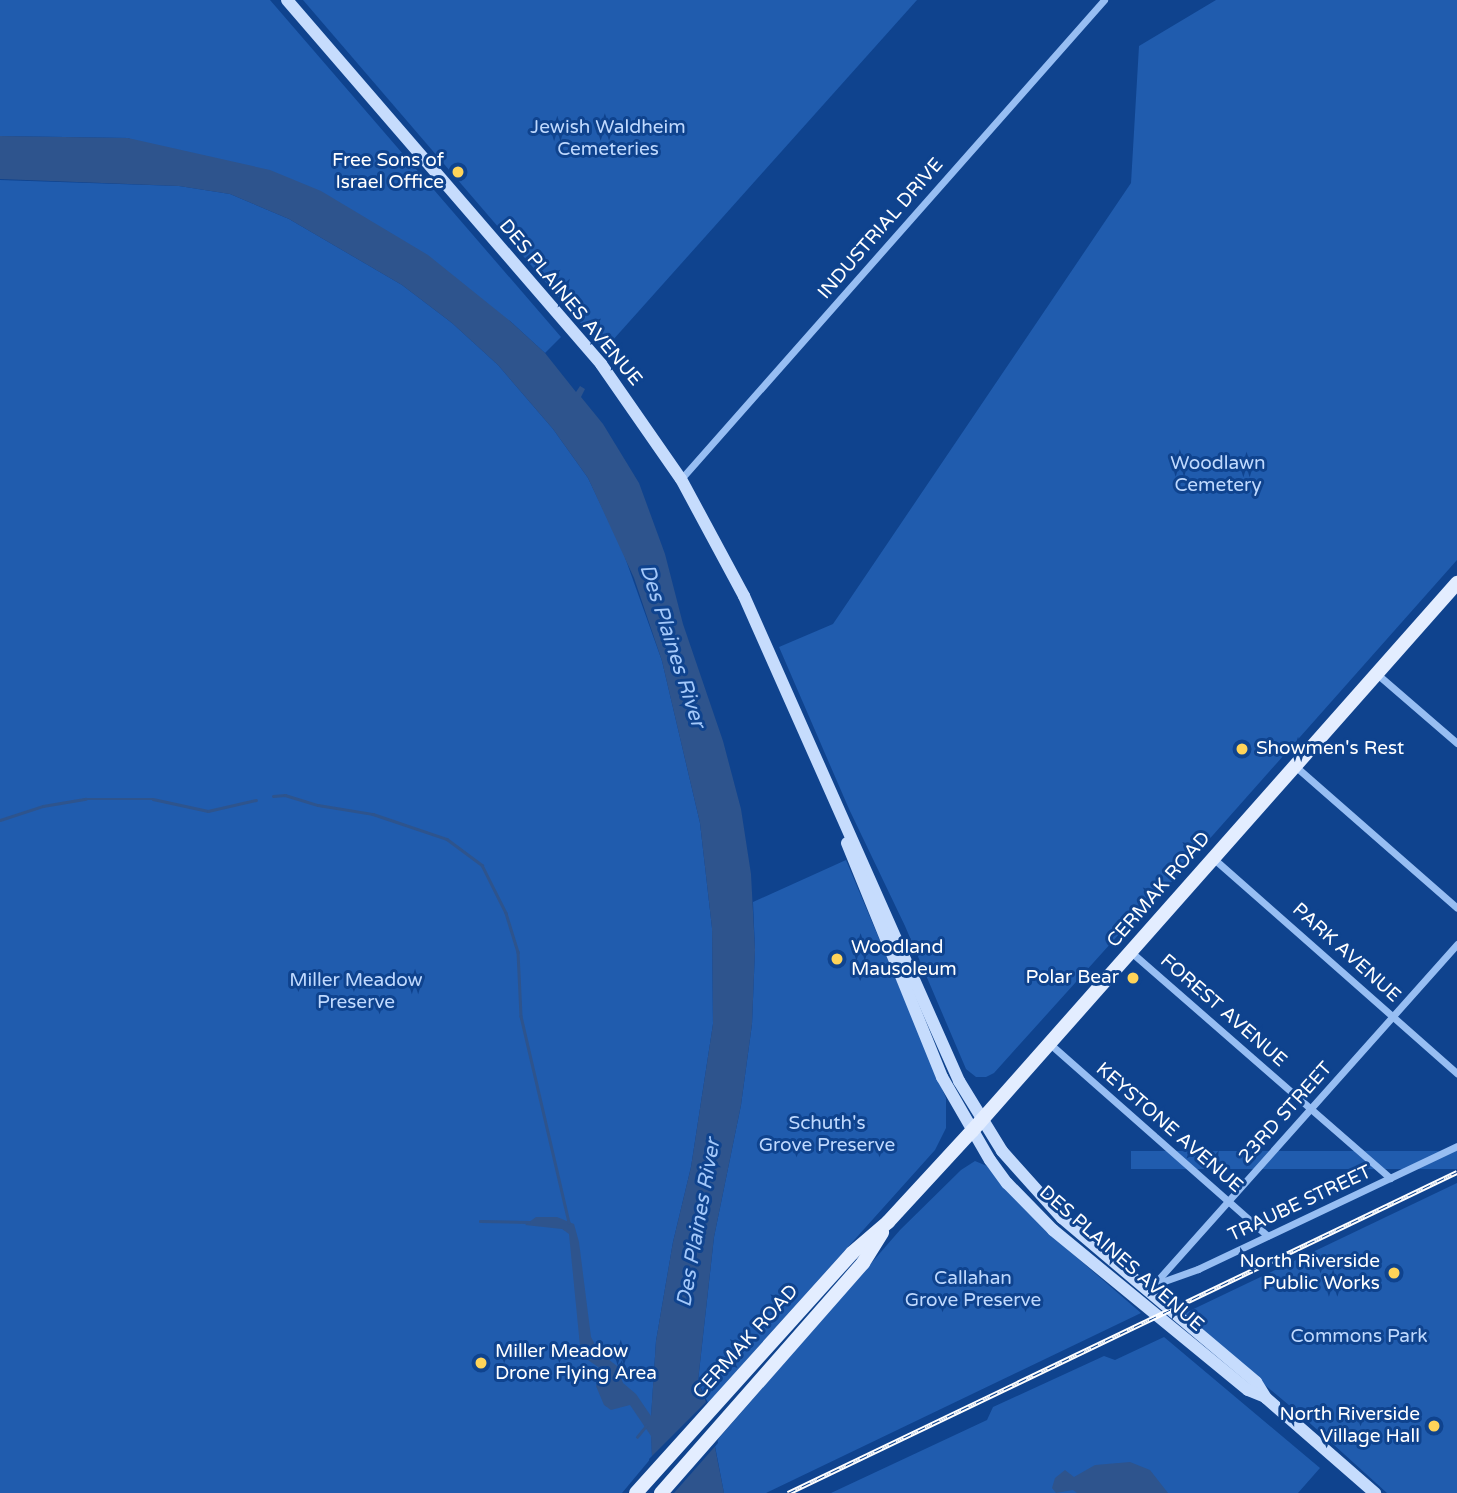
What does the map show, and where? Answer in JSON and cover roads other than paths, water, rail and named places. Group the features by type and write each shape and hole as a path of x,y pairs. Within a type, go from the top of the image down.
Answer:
{"main road":[{"name":"DES PLAINES AVENUE","path":"287,0 601,365 681,479 744,596 840,819 864,863 959,1081 1018,1172 1048,1205 1150,1289 1256,1382 1265,1398"},
{"name":"CERMAK ROAD","path":"636,1493 852,1253 888,1222 972,1131 1457,583"},
{"name":"DES PLAINES AVENUE","path":"840,819 855,867 942,1077 972,1131 1002,1176 1030,1208 1138,1302 1248,1390 1265,1398 1375,1493"},
{"name":"CERMAK ROAD","path":"661,1493 863,1263 888,1222"}],"street":[{"name":"INDUSTRIAL DRIVE","path":"681,479 1104,0"},
{"path":"1377,673 1457,743"},
{"path":"1295,766 1457,908"},
{"name":"PARK AVENUE","path":"1213,858 1457,1073"},
{"name":"23RD STREET","path":"1138,1302 1457,944"},
{"name":"FOREST AVENUE","path":"1130,951 1390,1178"},
{"name":"KEYSTONE AVENUE","path":"1049,1044 1268,1236"},
{"name":"TRAUBE STREET","path":"1150,1289 1198,1269 1457,1146"}],"water":[{"name":"Des Plaines River","path":"0,136 128,138 270,170 321,191 428,255 545,353 576,392 580,386 585,389 581,397 603,424 639,483 665,554 683,624 723,741 741,809 751,874 755,950 752,1024 741,1105 714,1237 698,1381 706,1402 724,1493 662,1493 652,1457 651,1436 630,1405 611,1410 604,1405 596,1386 601,1369 585,1358 580,1346 569,1234 562,1229 525,1225 536,1217 557,1217 574,1224 579,1242 591,1337 599,1352 617,1366 623,1383 636,1394 651,1416 656,1341 673,1242 691,1167 713,1024 712,928 700,823 662,661 634,578 588,478 553,429 498,365 452,323 402,285 289,219 230,194 179,186 0,179"},
{"path":"1130,1462 1150,1470 1168,1493 1077,1493 1073,1490 1056,1493 1052,1488 1055,1478 1065,1470 1074,1477 1095,1465"}],"waterway":[{"path":"273,796 285,795 318,805 373,814 447,839 482,865 506,913 518,952 521,1016 569,1223"},
{"path":"0,820 43,806 85,799 153,799 208,811 256,800"},
{"path":"480,1221 529,1222"},
{"path":"637,1437 646,1426"}],"railway":[{"path":"788,1493 1457,1172"}],"place":[{"name":"Free Sons of Israel Office","path":"458,172"},
{"name":"Showmen's Rest","path":"1242,749"},
{"name":"Woodland Mausoleum","path":"837,959"},
{"name":"Polar Bear","path":"1133,978"},
{"name":"North Riverside Public Works","path":"1394,1273"},
{"name":"Miller Meadow Drone Flying Area","path":"481,1363"},
{"name":"North Riverside Village Hall","path":"1434,1426"}],"park label":[{"name":"Jewish Waldheim Cemeteries","path":"608,139"},
{"name":"Woodlawn Cemetery","path":"1218,475"},
{"name":"Miller Meadow Preserve","path":"356,992"},
{"name":"Schuth's Grove Preserve","path":"827,1135"},
{"name":"Callahan Grove Preserve","path":"973,1290"},
{"name":"Commons Park","path":"1359,1337"}]}
